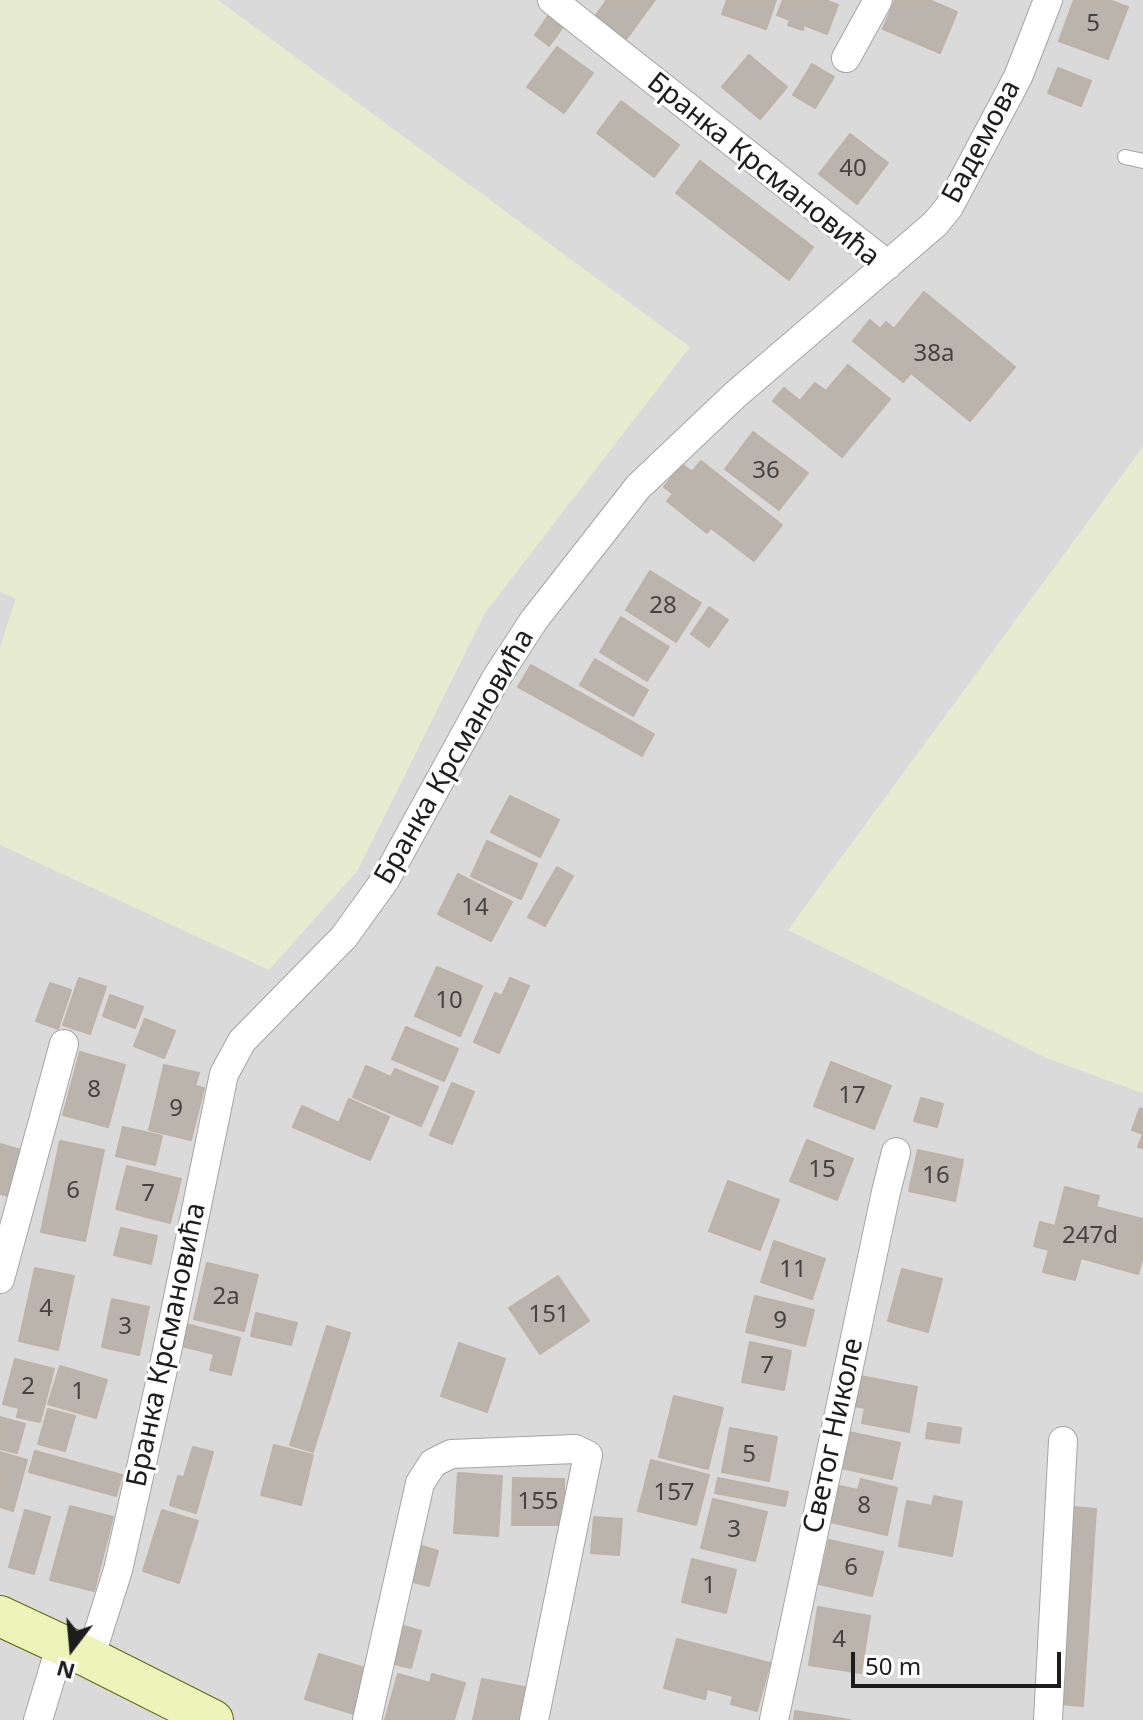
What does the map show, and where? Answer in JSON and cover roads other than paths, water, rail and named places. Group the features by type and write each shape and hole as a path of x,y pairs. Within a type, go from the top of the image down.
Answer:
{"main road":[{"path":"0,1616 213,1720"}],"street":[{"name":"Бранка Крсмановића","path":"38,1720 118,1570 224,1074 242,1041 344,937 364,911 385,880 495,680 534,620 638,487 735,395 888,265 552,0"},
{"path":"846,58 878,0"},
{"name":"Бадемова","path":"888,265 935,224 949,207 1018,77 1048,0"},
{"path":"0,1279 64,1044"},
{"name":"Светог Николе","path":"774,1720 896,1152"},
{"path":"1048,1720 1063,1441"},
{"path":"367,1720 420,1483 433,1463 451,1454 575,1449 588,1455 534,1720"}],"lane":[{"path":"1125,157 1143,161"}]}
